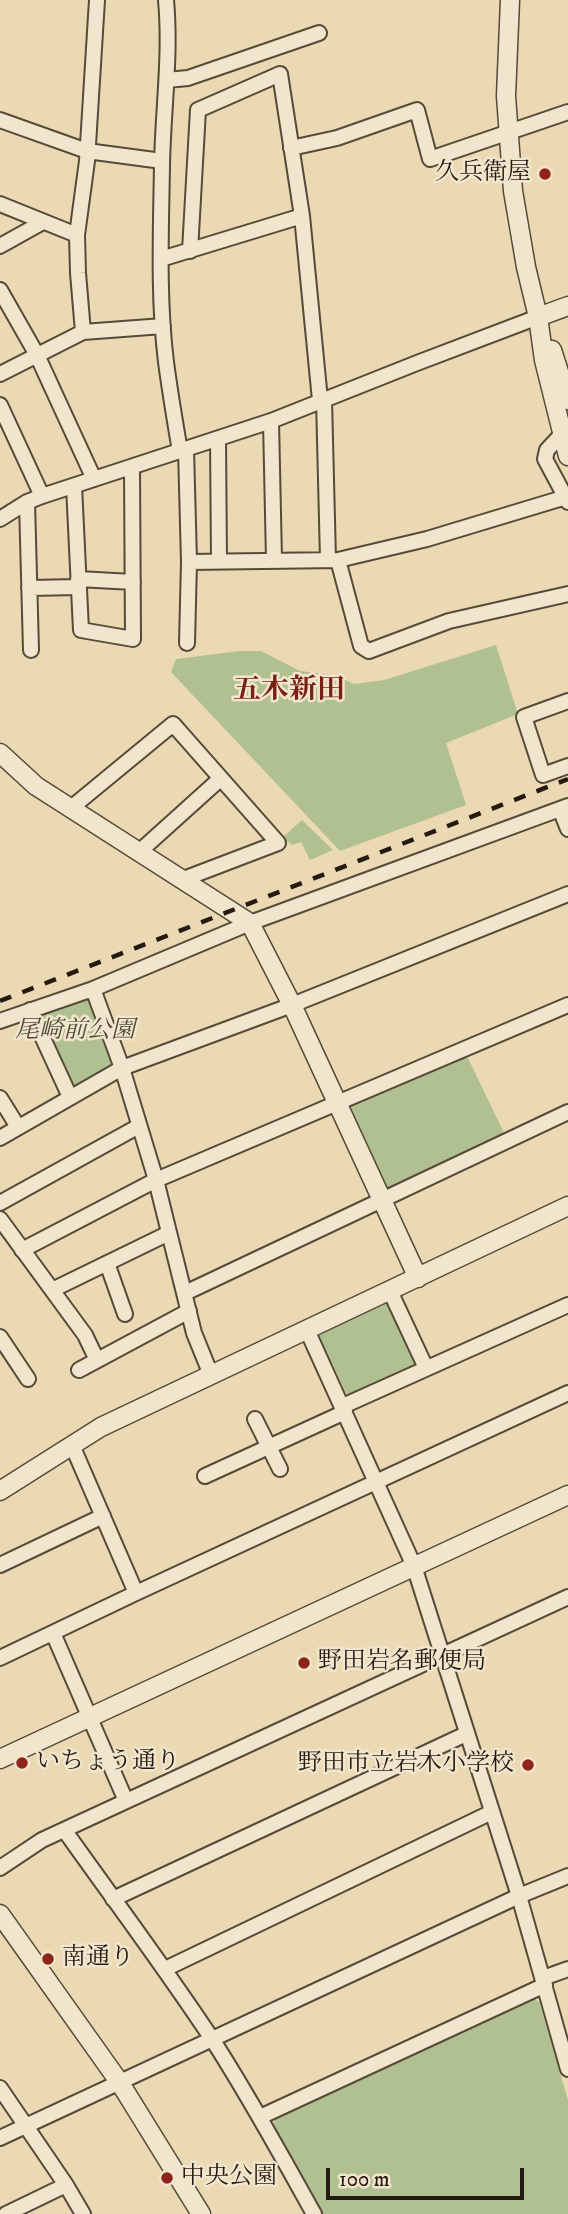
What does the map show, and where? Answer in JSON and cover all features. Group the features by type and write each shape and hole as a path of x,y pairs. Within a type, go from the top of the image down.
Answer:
{"street":[{"path":"83,331 77,236 87,151 97,0"},
{"path":"166,0 167,80 162,161 161,259 163,326 166,362 183,450 190,562 187,643"},
{"path":"510,0 506,57 508,133 518,228 538,317 544,360 568,456"},
{"path":"167,80 188,78 319,33"},
{"path":"190,251 198,110 281,74 302,216 322,400 333,560 361,646 369,651 449,621 568,594"},
{"path":"291,148 337,138 417,110 430,159 568,112"},
{"path":"0,120 87,151 162,161"},
{"path":"0,204 77,236"},
{"path":"161,259 302,216"},
{"path":"0,246 43,222"},
{"path":"0,290 37,355 94,479"},
{"path":"0,519 27,502 43,496 271,421 568,306"},
{"path":"538,317 555,357 568,400"},
{"path":"0,374 83,331 163,326"},
{"path":"0,405 43,496"},
{"path":"271,421 274,561"},
{"path":"190,562 333,560 427,539 567,499 545,459 547,450 563,433"},
{"path":"218,439 219,561"},
{"path":"74,486 81,630 133,639 132,467"},
{"path":"27,502 31,650"},
{"path":"29,588 78,583 133,582"},
{"path":"568,701 524,717 544,775 568,765"},
{"path":"71,808 173,724 278,843 181,880"},
{"path":"0,753 36,786 250,923 292,1005 418,1278"},
{"path":"139,852 220,779"},
{"path":"0,1021 93,989 250,923 564,807 568,828"},
{"path":"0,1138 122,1068 292,1005 568,894"},
{"path":"93,989 122,1068 156,1180 194,1333 211,1375"},
{"path":"22,1250 156,1180 568,1005"},
{"path":"30,1010 71,1097"},
{"path":"0,1098 18,1127"},
{"path":"184,1293 568,1112"},
{"path":"0,1203 139,1126"},
{"path":"0,1491 101,1427 568,1206"},
{"path":"0,1219 85,1335 97,1360"},
{"path":"51,1290 169,1233"},
{"path":"107,1263 125,1314"},
{"path":"390,1291 426,1368"},
{"path":"205,1476 426,1368 568,1305"},
{"path":"79,1370 189,1311"},
{"path":"307,1330 414,1566 519,1896 568,2069"},
{"path":"0,1337 28,1378"},
{"path":"0,1658 568,1393"},
{"path":"255,1419 279,1469"},
{"path":"72,1445 136,1593"},
{"path":"0,1759 568,1495"},
{"path":"0,1565 103,1516"},
{"path":"0,1868 42,1840 568,1597"},
{"path":"53,1633 126,1801"},
{"path":"113,1899 466,1734"},
{"path":"165,1969 492,1812"},
{"path":"65,1831 213,2040 314,2214"},
{"path":"0,2138 519,1896 568,1876"},
{"path":"0,1914 120,2083 201,2214"},
{"path":"260,2117 568,1969"},
{"path":"0,2088 83,2214"},
{"path":"6,2214 66,2185"}],"green space":[{"path":"496,645 518,714 446,743 466,805 340,851 171,672 176,659 261,651 300,671 334,675 354,684 384,680"},
{"path":"302,820 333,850 310,860 301,842 292,845 283,837"},
{"name":"尾崎前公園","path":"90,995 116,1065 71,1090 36,1012"},
{"path":"466,1054 505,1135 383,1190 346,1107"},
{"path":"389,1298 419,1364 348,1397 317,1331"},
{"path":"532,1998 539,2002 568,2100 568,2214 322,2214 273,2126 275,2116"}],"railway":[{"path":"0,1001 568,779"}],"place":[{"name":"久兵衛屋","path":"545,174"},
{"name":"野田岩名郵便局","path":"304,1663"},
{"name":"いちょう通り","path":"22,1763"},
{"name":"野田市立岩木小学校","path":"528,1765"},
{"name":"南通り","path":"48,1959"},
{"name":"中央公園","path":"167,2178"}],"district":[{"name":"五木新田","path":"289,692"}]}
